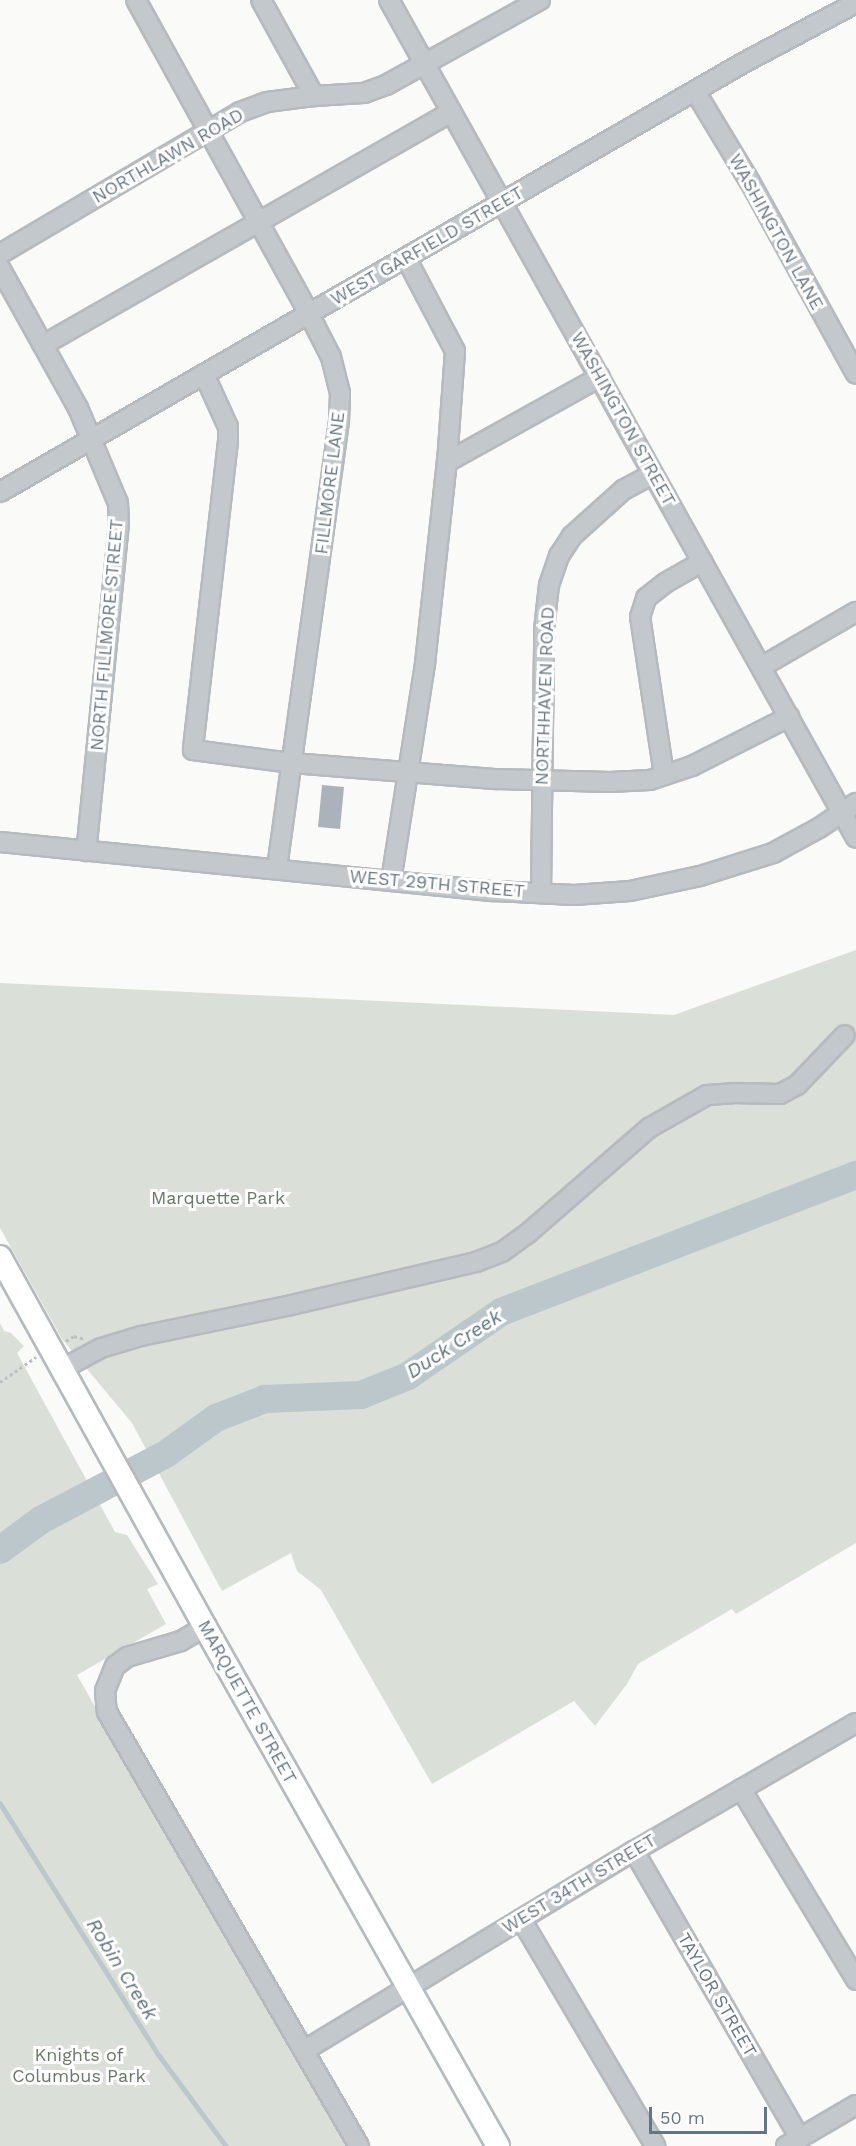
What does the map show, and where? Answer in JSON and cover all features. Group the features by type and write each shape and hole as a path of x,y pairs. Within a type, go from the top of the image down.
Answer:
{"main road":[{"name":"MARQUETTE STREET","path":"0,1257 205,1627 498,2146"}],"street":[{"name":"FILLMORE LANE","path":"136,0 260,221 309,314 331,357 340,393 339,421 277,869"},
{"path":"261,0 314,96"},
{"name":"WASHINGTON STREET","path":"389,0 789,717 849,808 856,838"},
{"name":"NORTHLAWN ROAD","path":"0,254 240,112 267,102 364,93 386,85 540,0"},
{"name":"WEST GARFIELD STREET","path":"0,492 695,91 856,3"},
{"name":"WASHINGTON LANE","path":"695,91 750,182 856,374"},
{"path":"43,345 451,112"},
{"path":"391,880 425,663 447,462 455,351 406,258"},
{"name":"NORTH FILLMORE STREET","path":"0,268 78,408 118,503 119,523 86,851"},
{"path":"204,374 228,427 228,441 193,750 292,763 408,772 542,780 610,782 650,780 692,766 789,717"},
{"path":"447,462 600,377"},
{"name":"NORTHHAVEN ROAD","path":"541,893 544,630 549,585 572,536 623,490 653,474"},
{"path":"664,775 640,617 646,598 665,583 702,562"},
{"path":"761,667 856,612"},
{"name":"WEST 29TH STREET","path":"0,842 391,880 574,895 630,891 700,876 772,853 819,828 849,808"},
{"path":"66,1378 101,1348 141,1336 296,1304 476,1262 502,1252 527,1234 649,1128 707,1095 780,1094 797,1085 845,1035"},
{"path":"205,1627 181,1641 127,1657 115,1666 107,1679 105,1691 107,1712 122,1742 305,2050 359,2146"},
{"name":"WEST 34TH STREET","path":"305,2050 634,1851 856,1723"},
{"path":"741,1789 856,1980"},
{"name":"TAYLOR STREET","path":"634,1851 793,2142"},
{"path":"521,1919 655,2146"},
{"path":"793,2142 856,2105"}],"green space":[{"name":"Marquette Park","path":"856,950 856,1543 736,1614 732,1609 638,1664 627,1684 595,1726 574,1701 432,1784 321,1590 297,1571 291,1553 222,1591 132,1423 62,1339 0,1228 0,983 674,1015"},
{"name":"Knights of Columbus Park","path":"0,1323 4,1331 11,1333 24,1346 17,1353 115,1532 127,1535 158,1584 147,1589 166,1624 77,1675 346,2146 0,2146"}],"building":[{"path":"322,785 344,787 340,829 318,827"}],"waterway":[{"name":"Duck Creek","path":"0,1550 41,1520 166,1454 216,1418 265,1399 361,1395 408,1376 501,1312 856,1175"},
{"name":"Robin Creek","path":"0,1803 159,2055 226,2146"}]}
